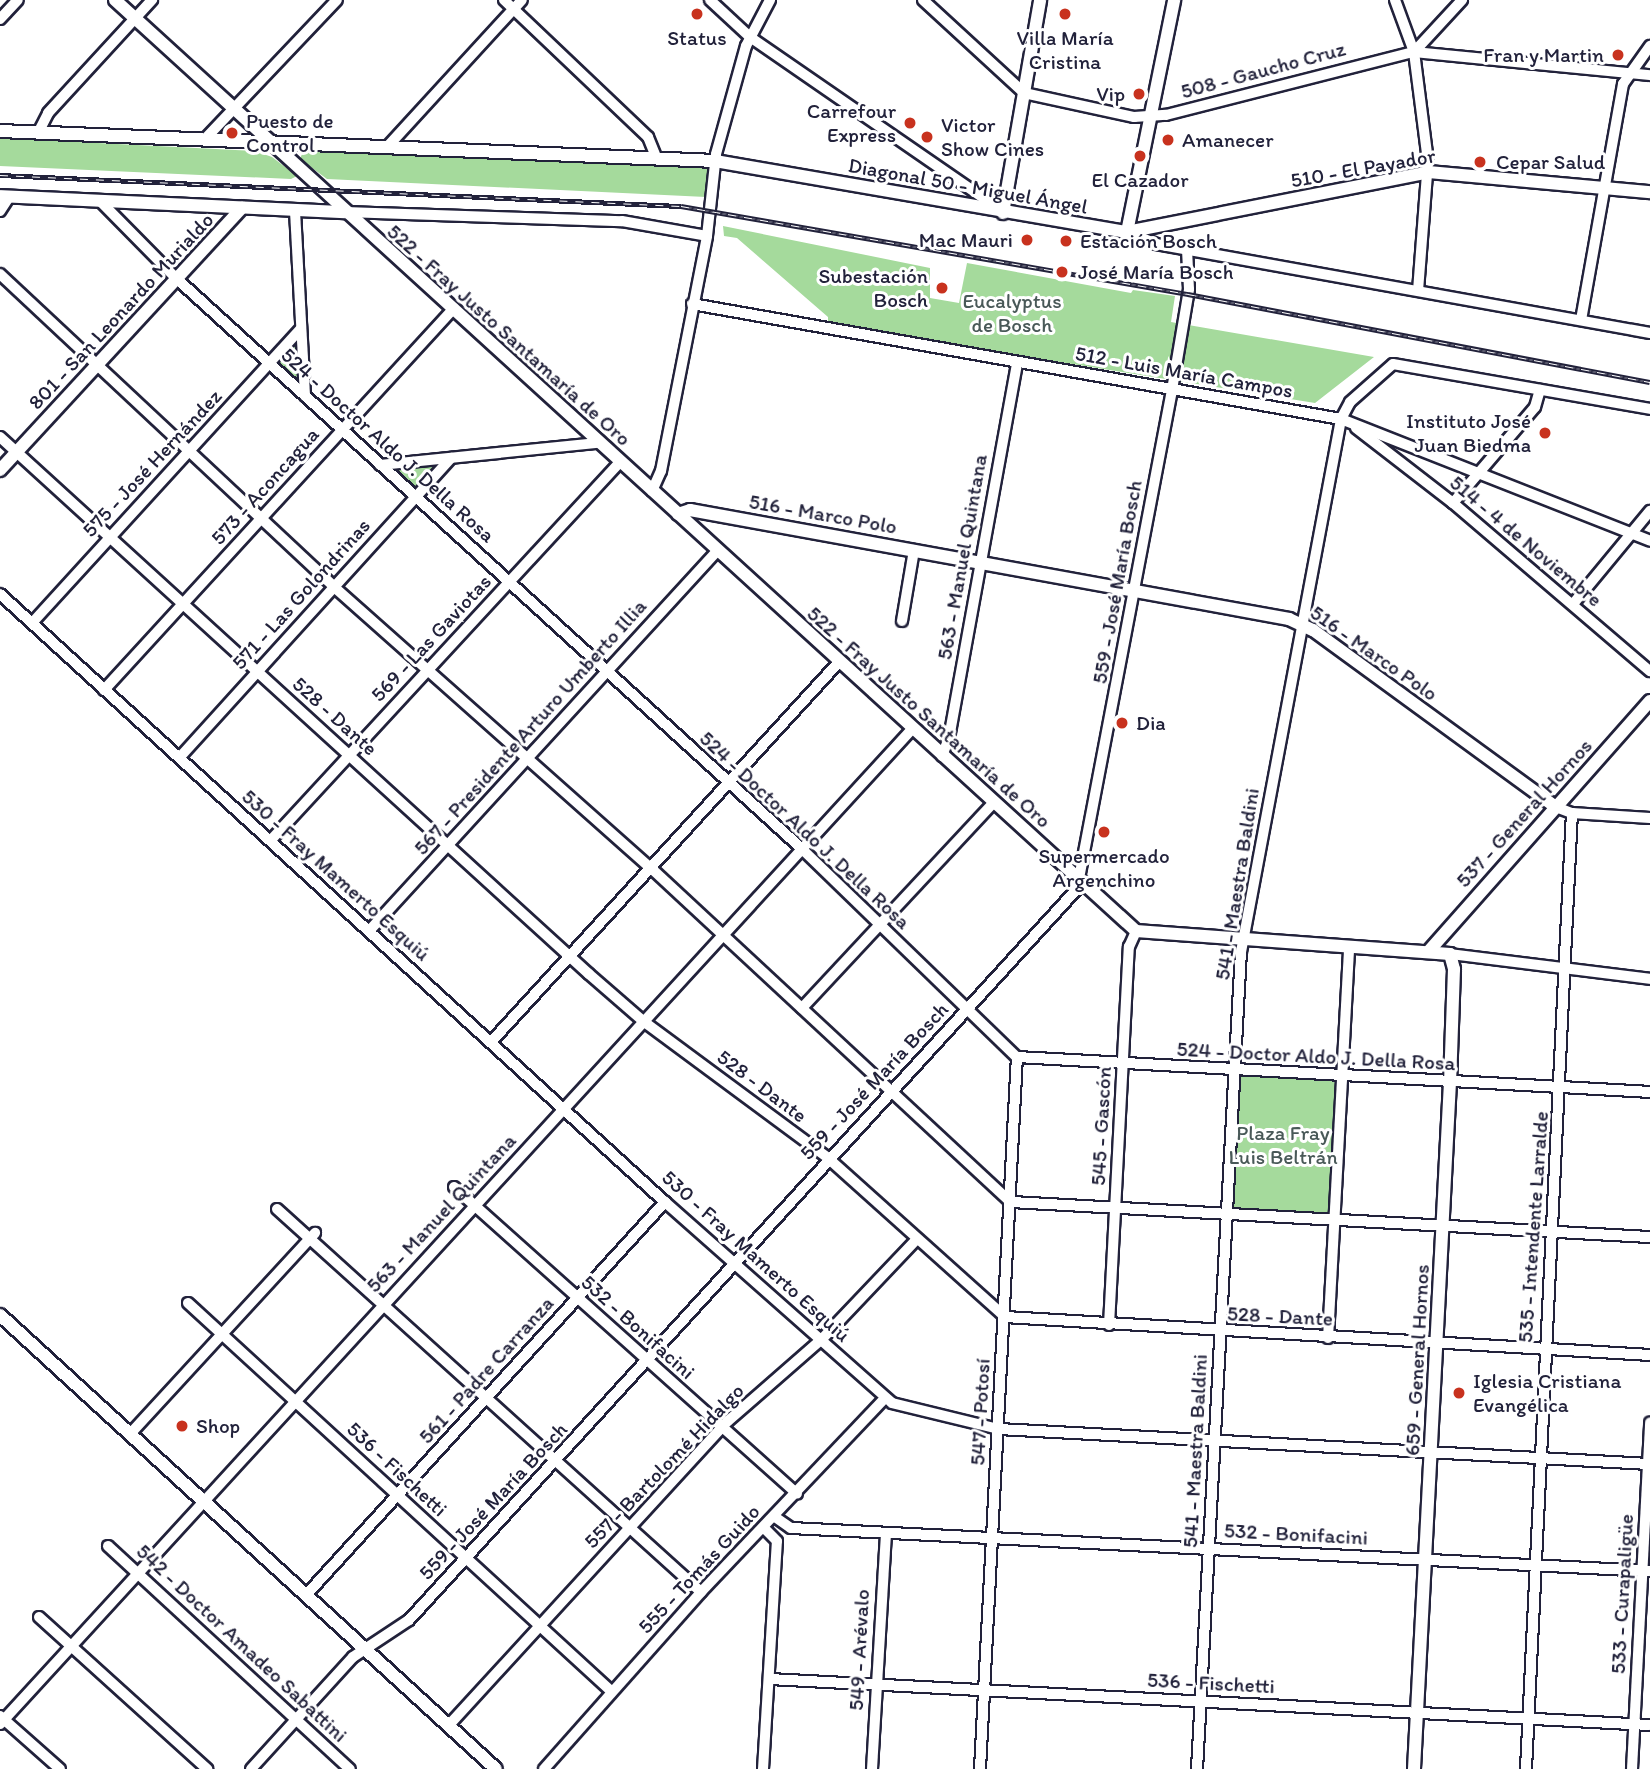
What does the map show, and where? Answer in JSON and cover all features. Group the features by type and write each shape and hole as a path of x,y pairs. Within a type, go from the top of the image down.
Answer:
{"street":[{"path":"0,19 18,0"},
{"name":"522 - Fray Justo Santamaría de Oro","path":"115,0 313,184 454,309 1136,931"},
{"path":"38,132 48,113 152,0"},
{"path":"204,140 337,0"},
{"path":"504,0 648,138 656,157"},
{"path":"388,146 522,0"},
{"path":"710,0 750,37 1003,213 1040,0"},
{"path":"652,491 661,471 707,236 715,161 750,37 770,0"},
{"path":"923,0 1024,93"},
{"path":"1127,232 1174,0"},
{"path":"1395,0 1414,52 1429,173 1418,290"},
{"path":"1414,52 1462,0"},
{"path":"1581,320 1627,73 1650,46"},
{"name":"508 - Gaucho Cruz","path":"1024,93 1152,118 1414,52 1650,75"},
{"name":"Diagonal 50 - Miguel Ángel","path":"0,131 715,161 1003,213 1127,232 1146,242 1650,334"},
{"name":"510 - El Payador","path":"1127,232 1429,173 1650,192"},
{"path":"0,211 4,196 295,211 622,221 707,236"},
{"name":"524 - Doctor Aldo J. Della Rosa","path":"101,202 177,279 802,849 965,1010 1017,1057 1123,1065 1650,1092"},
{"name":"801 - San Leonardo Murialdo","path":"0,470 242,208"},
{"path":"295,211 305,396"},
{"name":"559 - José María Bosch","path":"251,1769 363,1648 404,1625 466,1559 1081,882 1189,289 1187,249"},
{"path":"0,274 333,586 430,668 651,868 890,1092 1012,1202 1650,1237"},
{"name":"512 - Luis María Campos","path":"692,304 1341,419 1650,541"},
{"name":"573 - Aconcagua","path":"104,690 454,309"},
{"name":"575 - José Hernández","path":"32,623 300,330"},
{"name":"563 - Manuel Quintana","path":"942,756 982,562 1017,363"},
{"name":"541 - Maestra Baldini","path":"1197,1769 1243,942 1341,419 1350,402 1389,364 1540,390"},
{"path":"1453,503 1535,407 1540,390 1650,409"},
{"name":"514 - 4 de Noviembre","path":"1341,419 1373,438 1453,503 1650,671"},
{"name":"528 - Dante","path":"0,437 643,1021 828,1158 915,1241 1005,1317 1221,1332 1650,1355"},
{"path":"380,465 598,443"},
{"name":"571 - Las Golondrinas","path":"180,757 451,458"},
{"name":"569 - Las Gaviotas","path":"271,840 620,461"},
{"name":"516 - Marco Polo","path":"678,514 690,510 982,562 1302,624 1556,807 1572,813 1650,818"},
{"path":"1573,604 1650,511"},
{"name":"567 - Presidente Arturo Umberto Illia","path":"369,931 718,550"},
{"path":"902,621 914,550"},
{"name":"530 - Fray Mamerto Esquiú","path":"0,594 665,1202 822,1339 884,1399 900,1406 999,1429 1649,1464"},
{"path":"491,1042 839,662"},
{"name":"537 - General Hornos","path":"1428,952 1650,701"},
{"name":"563 - Manuel Quintana","path":"1,1720 912,729"},
{"path":"802,1008 993,803"},
{"name":"535 - Intendente Larralde","path":"1526,1769 1544,1349 1560,1088 1572,813"},
{"path":"1136,931 1243,942 1450,954 1650,979"},
{"name":"545 - Gascón","path":"1109,1325 1129,947 1136,931"},
{"path":"1328,1338 1349,948"},
{"name":"659 - General Hornos","path":"1413,1769 1450,1082 1454,970 1450,954"},
{"name":"547 - Potosí","path":"980,1769 1012,1202 1017,1057"},
{"name":"532 - Bonifacini","path":"454,1187 797,1494"},
{"name":"561 - Padre Carranza","path":"307,1594 665,1202"},
{"path":"277,1209 312,1236 701,1592"},
{"path":"131,1433 312,1236"},
{"name":"557 - Bartolomé Hidalgo","path":"449,1725 721,1428 822,1339 915,1241"},
{"name":"536 - Fischetti","path":"188,1303 539,1628 611,1691"},
{"path":"0,1315 204,1498 496,1769"},
{"name":"555 - Tomás Guido","path":"544,1769 701,1592 797,1494 884,1399"},
{"name":"533 - Curapaligüe","path":"1632,1769 1646,1571 1650,1422"},
{"name":"532 - Bonifacini","path":"775,1517 791,1528 886,1534 1646,1571"},
{"path":"763,1769 777,1541 764,1528"},
{"name":"549 - Arévalo","path":"872,1769 886,1534"},
{"name":"542 - Doctor Amadeo Sabattini","path":"108,1546 350,1769"},
{"path":"39,1617 207,1769"},
{"name":"536 - Fischetti","path":"769,1679 1650,1725"},
{"path":"1,1720 60,1769"}],"green space":[{"path":"0,138 255,151 272,157 297,176 291,179 0,166"},
{"path":"304,149 708,166 711,193 706,197 327,179 300,159"},
{"name":"Eucalyptus de Bosch","path":"723,226 930,268 930,298 959,303 967,263 1131,293 1133,290 1175,296 1171,322 1374,357 1315,403 828,325 828,317 737,238 724,236"},
{"path":"295,340 298,384 275,363"},
{"path":"441,464 413,492 386,469"},
{"name":"Plaza Fray Luis Beltrán","path":"1237,1076 1337,1081 1330,1213 1230,1208"}],"railway":[{"path":"0,175 681,206 1188,294 1650,382"}],"place":[{"name":"Status","path":"697,14"},
{"name":"Villa María Cristina","path":"1065,14"},
{"name":"Fran y Martin","path":"1618,55"},
{"name":"Vip","path":"1139,94"},
{"name":"Carrefour Express","path":"910,123"},
{"name":"Puesto de Control","path":"232,133"},
{"name":"Victor Show Cines","path":"927,137"},
{"name":"Amanecer","path":"1168,140"},
{"name":"El Cazador","path":"1140,156"},
{"name":"Cepar Salud","path":"1480,162"},
{"name":"Mac Mauri","path":"1027,240"},
{"name":"Estación Bosch","path":"1066,241"},
{"name":"José María Bosch","path":"1062,272"},
{"name":"Subestación Bosch","path":"942,288"},
{"name":"Instituto José Juan Biedma","path":"1545,433"},
{"name":"Dia","path":"1122,723"},
{"name":"Supermercado Argenchino","path":"1104,832"},
{"name":"Iglesia Cristiana Evangélica","path":"1459,1393"},
{"name":"Shop","path":"182,1426"}]}
